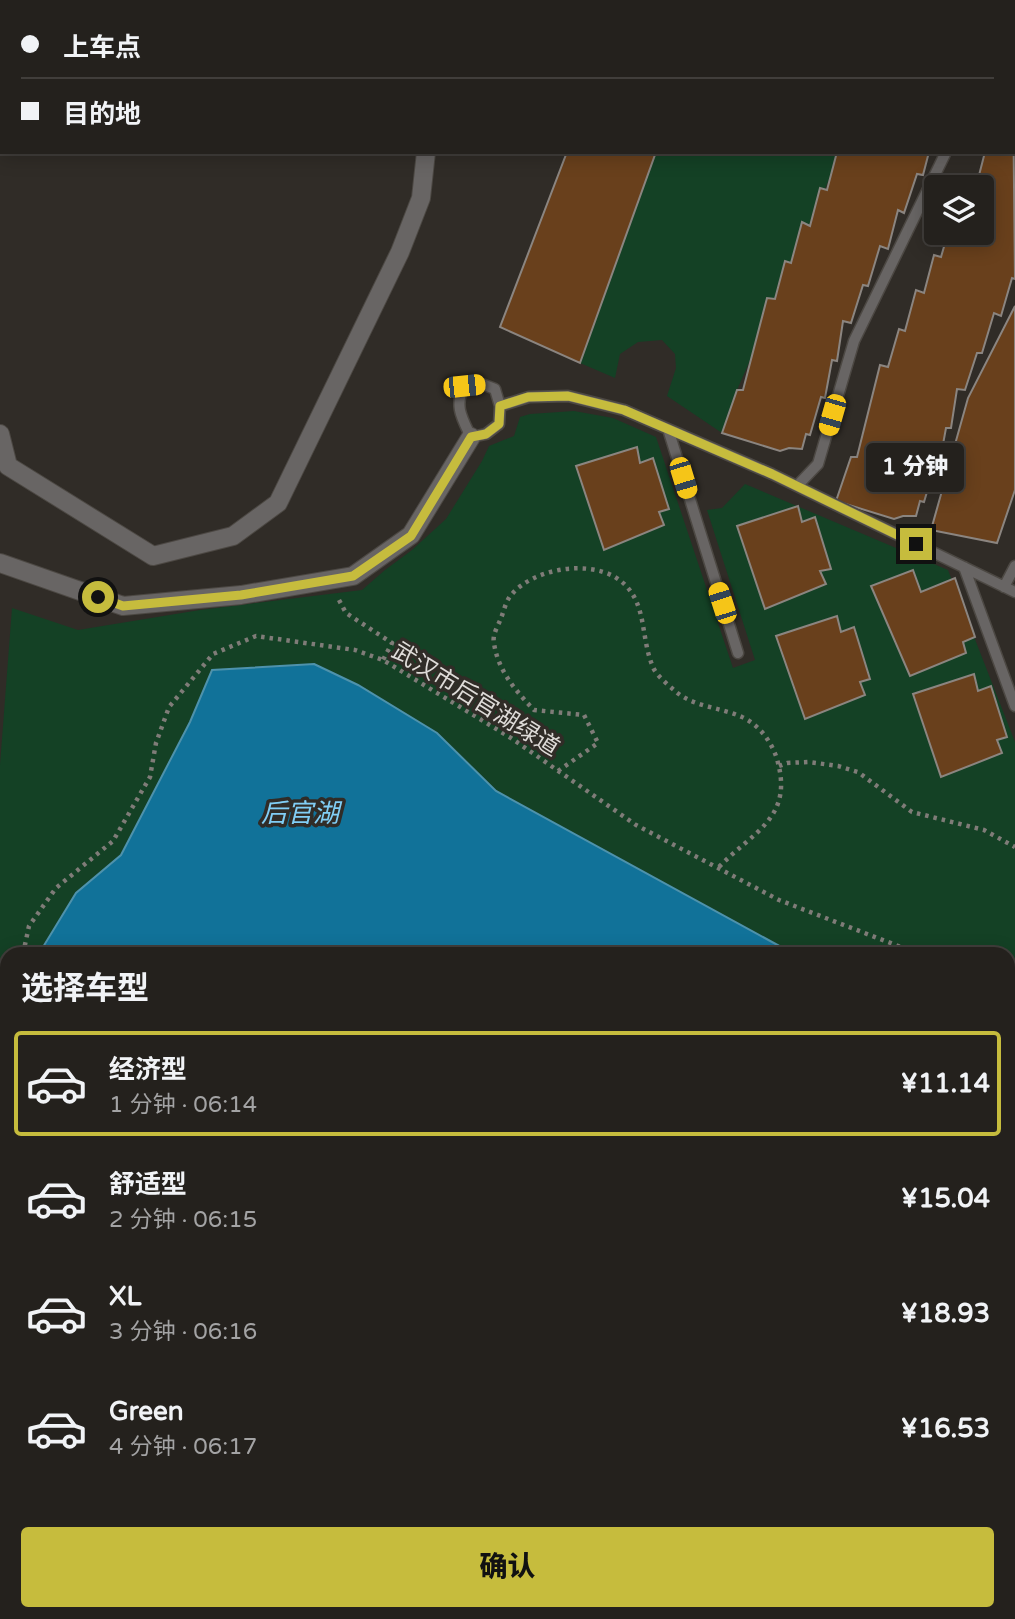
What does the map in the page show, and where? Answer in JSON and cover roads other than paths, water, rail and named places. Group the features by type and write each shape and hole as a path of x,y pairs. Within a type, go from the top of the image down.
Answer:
{"street":[{"path":"0,434 8,466 153,556 233,536 278,503 400,252 421,198 426,154"},
{"path":"0,564 123,606 241,595 353,576 411,536 471,437"}],"lane":[{"path":"797,486 818,464 854,341 945,154"},
{"path":"482,384 495,389 500,406 499,424 486,434 471,437 462,419 458,399 464,386 482,384"},
{"path":"500,406 528,397 568,396 624,410 797,486 1010,589 1015,566"},
{"path":"667,429 737,653"},
{"path":"964,567 1015,706"}],"water":[{"name":"后官湖","path":"314,664 358,685 437,733 496,791 781,947 43,947 76,893 121,855 190,722 212,670"}]}
